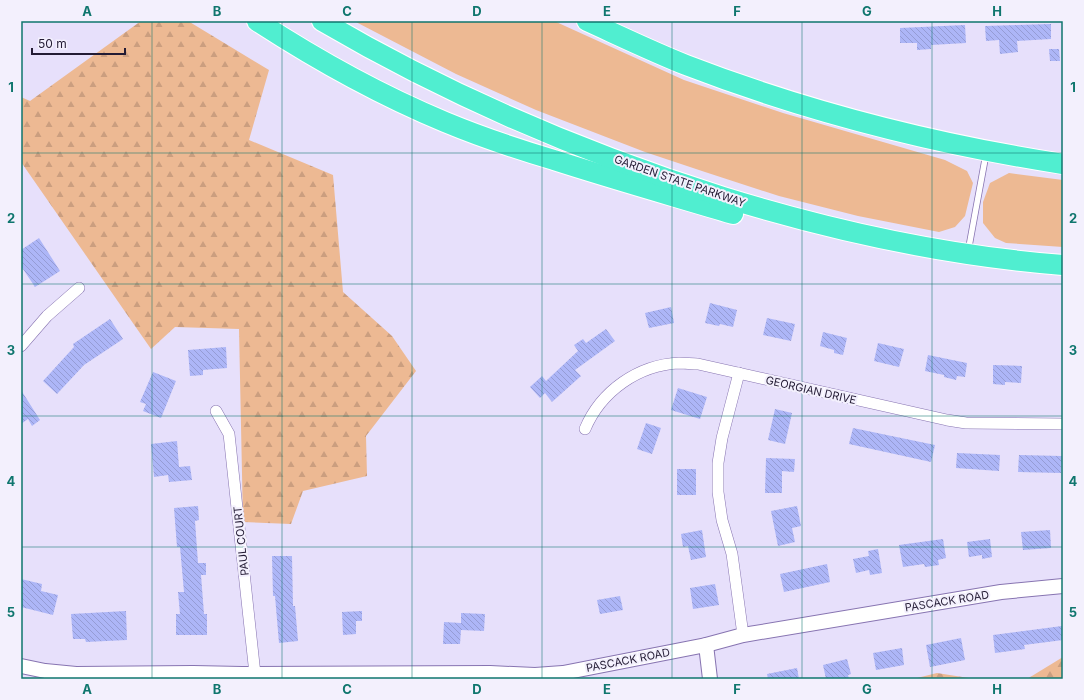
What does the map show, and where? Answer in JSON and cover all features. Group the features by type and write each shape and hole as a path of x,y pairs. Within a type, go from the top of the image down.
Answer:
{"highway":[{"path":"257,21 325,62 416,110 475,134 576,168 741,216 834,228"},
{"name":"GARDEN STATE PARKWAY","path":"322,21 372,49 431,79 507,115 570,142 661,177 791,217 834,228 968,254 1063,265"},
{"path":"587,21 686,64 771,95 857,122 944,143 1063,164"},
{"path":"620,21 673,45 771,95"}],"street":[{"path":"21,345 47,316 79,288"},
{"name":"GEORGIAN DRIVE","path":"585,429 598,406 610,392 624,381 642,371 680,363 698,364 947,420 966,423 1063,424"},
{"path":"739,373 722,438 718,463 718,492 722,520 732,554 743,635"},
{"name":"PAUL COURT","path":"216,411 230,434 255,674"},
{"name":"PASCACK ROAD","path":"21,666 46,671 76,674 490,673 535,675 563,673 706,645 743,635 1001,592 1063,586"},
{"path":"706,645 710,679"}],"lane":[{"path":"968,254 987,151"}],"green space":[{"path":"141,21 188,21 269,70 249,140 333,175 343,292 392,336 416,371 366,436 367,476 303,491 291,524 243,522 239,329 175,327 151,349 21,162 21,97 30,101"},
{"path":"354,21 554,21 684,80 783,113 945,160 967,171 973,183 965,216 955,227 939,232 858,216 779,196 645,152 536,110 456,74"},
{"path":"1009,173 1063,180 1063,247 1006,243 995,238 983,223 983,202 990,183"},
{"path":"1063,657 1063,679 1027,679"},
{"path":"937,673 975,679 913,679"}],"building":[{"path":"1051,24 1051,39 1017,41 1018,52 1000,54 999,40 986,41 985,26"},
{"path":"965,25 966,43 931,45 931,49 917,50 917,43 900,43 900,28"},
{"path":"1049,49 1059,49 1060,61 1050,61"},
{"path":"39,238 60,271 35,287 21,266 21,250"},
{"path":"710,303 737,310 733,327 705,323"},
{"path":"671,307 674,323 649,328 645,313"},
{"path":"767,318 795,324 791,341 763,335"},
{"path":"110,319 123,339 84,365 57,394 43,381 74,347 73,344"},
{"path":"606,329 615,341 575,370 581,376 552,402 545,393 540,398 530,387 542,376 546,381 578,351 574,345 583,339 586,343"},
{"path":"823,332 847,338 843,355 834,353 834,350 820,346"},
{"path":"878,343 904,349 899,367 874,361"},
{"path":"226,347 227,368 203,370 203,375 190,376 188,350"},
{"path":"928,355 967,363 965,377 957,376 956,380 944,377 944,375 925,371"},
{"path":"993,365 1022,366 1021,383 1005,382 1005,385 993,384"},
{"path":"153,372 176,381 161,418 143,411 146,404 140,402"},
{"path":"678,388 707,397 700,419 671,410"},
{"path":"21,390 40,420 32,426 28,419 21,424"},
{"path":"775,409 792,413 785,444 768,440"},
{"path":"646,423 661,428 652,454 637,449"},
{"path":"853,428 935,445 931,462 849,444"},
{"path":"177,441 179,467 190,466 192,480 169,482 168,475 154,477 151,444"},
{"path":"957,453 1000,455 999,471 956,468"},
{"path":"1019,455 1062,456 1061,473 1018,472"},
{"path":"766,458 795,459 794,472 782,471 782,493 765,493"},
{"path":"677,469 696,469 696,495 677,495"},
{"path":"198,506 199,520 195,521 198,563 206,563 206,575 201,575 204,614 207,614 207,635 176,635 176,614 180,614 178,592 184,592 180,547 177,547 174,508"},
{"path":"797,506 801,526 792,528 795,542 778,546 771,511"},
{"path":"702,530 706,557 691,560 688,546 683,547 681,534"},
{"path":"1050,530 1051,548 1023,550 1021,532"},
{"path":"943,539 946,558 938,560 939,565 925,567 924,564 903,567 899,545"},
{"path":"990,539 992,557 982,559 982,555 969,557 967,542"},
{"path":"878,549 882,573 870,575 869,570 856,573 853,559 869,556 868,551"},
{"path":"272,556 292,556 293,606 295,606 298,641 279,643 275,596 273,596"},
{"path":"827,564 830,582 784,592 780,574"},
{"path":"21,579 42,584 41,591 58,595 53,615 21,607"},
{"path":"715,584 719,605 693,609 690,588"},
{"path":"620,596 623,610 600,614 597,600"},
{"path":"126,611 127,640 86,642 85,639 73,639 71,614"},
{"path":"362,611 362,621 356,621 356,634 343,635 342,612"},
{"path":"461,613 485,614 484,631 461,630 460,644 443,644 444,622 461,623"},
{"path":"1062,626 1063,640 1024,645 1025,649 995,653 993,635"},
{"path":"961,638 965,660 930,667 926,645"},
{"path":"902,648 904,665 876,670 873,653"},
{"path":"847,659 851,674 848,675 849,679 826,679 823,665"},
{"path":"797,668 799,679 768,679 767,674"}]}
